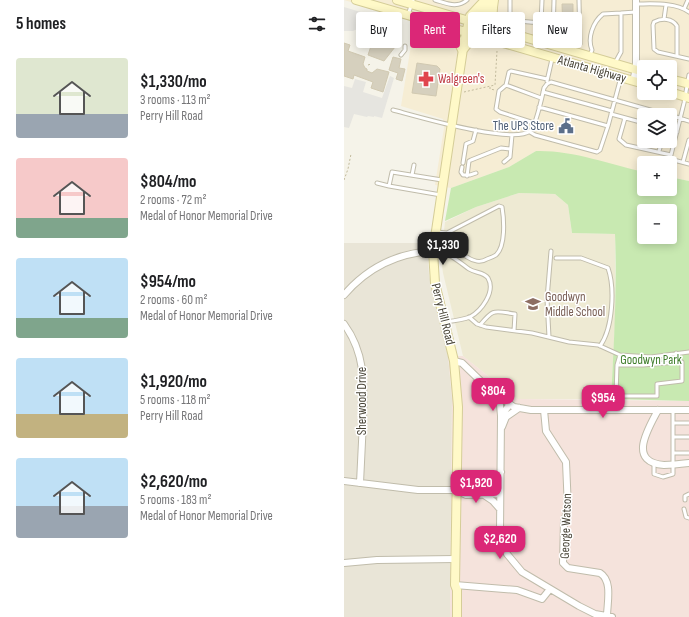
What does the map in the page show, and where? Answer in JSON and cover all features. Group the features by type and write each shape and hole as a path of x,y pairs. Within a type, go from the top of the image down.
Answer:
{"main road":[{"name":"Atlanta Highway","path":"356,0 408,15"},
{"name":"Atlanta Highway","path":"397,0 413,2 468,21"},
{"name":"Perry Hill Road","path":"474,12 485,0"},
{"path":"482,12 493,0"},
{"path":"493,0 493,12"},
{"name":"Perry Hill Road","path":"457,617 457,590 455,586 458,407 454,361 435,283 433,251 462,50 468,24"},
{"name":"Atlanta Highway","path":"460,29 466,31"},
{"path":"460,46 462,50 468,43"},
{"name":"Atlanta Highway","path":"523,48 637,81"},
{"name":"Atlanta Highway","path":"579,48 589,56 637,70"},
{"path":"677,81 688,84"},
{"path":"677,94 687,97"},
{"name":"Perry Hill Road","path":"452,617 452,589 455,586"}],"street":[{"path":"636,2 639,60"},
{"path":"553,57 556,48"},
{"path":"633,80 637,75"},
{"path":"344,295 360,278 387,261 417,252 433,251"},
{"name":"Sherwood Drive","path":"344,324 356,344 361,357 364,376 360,483"},
{"path":"454,361 462,363 497,395 519,408 544,410 689,410"},
{"path":"497,395 501,416 500,530 507,554 522,572 550,589 595,614 612,617"},
{"path":"501,416 510,404"},
{"path":"501,429 506,417 519,408"},
{"name":"George Watson","path":"544,410 546,431 566,462 568,508 564,521 563,563 568,568 600,572 604,575 608,583 607,617"},
{"path":"658,410 643,441 643,453 654,462 664,465 689,463"},
{"path":"484,486 492,482 501,472"},
{"path":"344,481 403,489 456,490 467,486 484,486 500,491"},
{"path":"456,490 466,495 484,495 500,491"},
{"path":"484,495 493,501 500,509"},
{"path":"344,563 377,560 456,559"},
{"path":"455,586 517,590 542,599 550,589"}],"lane":[{"path":"435,0 458,5 463,4 467,0"},
{"path":"510,0 510,14 518,21 541,23 542,0"},
{"path":"554,0 554,12"},
{"path":"579,0 579,12"},
{"path":"684,9 688,0"},
{"path":"408,15 413,2"},
{"path":"636,2 666,5 684,9 689,12"},
{"path":"664,19 666,5"},
{"path":"589,56 592,50 589,44 593,27 597,20 604,14 636,12"},
{"path":"615,63 621,52 621,13"},
{"path":"677,56 677,26 671,20 664,19 654,22 653,47 658,52 689,59"},
{"path":"401,55 405,50 405,46"},
{"path":"393,110 476,130 523,135 530,132 534,123 553,57"},
{"path":"534,123 500,112 496,109 499,91 506,85 509,72 511,71 644,108"},
{"path":"677,132 687,97 689,75"},
{"path":"530,132 535,135 598,152 608,126 621,77"},
{"path":"506,85 541,98"},
{"path":"543,92 612,112 637,121"},
{"path":"539,107 608,126"},
{"path":"677,117 689,121"},
{"path":"625,118 619,139 626,144 671,155"},
{"path":"476,130 473,141 466,144 462,174 467,176 476,173"},
{"path":"504,162 509,159 512,135"},
{"path":"683,162 689,140"},
{"path":"467,176 469,161 501,148 510,149"},
{"path":"673,148 670,158 689,164"},
{"path":"412,175 414,165"},
{"path":"390,186 392,172 444,180"},
{"path":"376,183 442,195"},
{"path":"436,232 446,233 499,206 502,207 504,217 502,242 497,254 484,261 474,261 467,258 461,253 446,233"},
{"path":"433,251 442,252 474,272 484,274 489,280 490,287 488,298 480,308 469,317 445,322"},
{"path":"550,337 547,299 551,251"},
{"path":"556,258 581,258 608,268 611,278 611,316 608,333 600,346"},
{"path":"480,325 490,312 494,311 514,314 514,330"},
{"path":"469,317 480,325 514,330 569,342 600,346 620,355 651,357 688,351"},
{"path":"676,353 677,362"},
{"path":"616,365 649,365 682,362 682,381 657,384 657,396 616,396 616,365 620,355"},
{"path":"654,462 654,474 663,477 673,474 673,410"},
{"path":"673,423 689,423"},
{"path":"673,437 689,437"},
{"path":"674,453 689,454"},
{"path":"685,500 686,496 689,494"},
{"path":"684,509 686,517 689,518"}],"path":[{"path":"464,92 496,85 497,51"},
{"path":"490,86 490,89 499,91"},
{"path":"344,180 351,154"}],"shaded area":[{"path":"344,0 689,0 689,181 677,178 677,156 637,156 637,171 536,151 509,167 451,188 435,185 444,128 443,119 401,106 411,48 460,48 460,12 410,12 410,20 402,17 402,12 385,12"},
{"path":"344,7 361,12 356,12 356,30 344,31"},
{"path":"390,76 394,78 382,118 354,114 349,128 344,127 344,86 352,88 355,79 366,82 363,92 382,98"},
{"name":"Goodwyn Middle School","path":"519,193 555,194 568,205 572,233 615,234 615,324 611,399 517,399 463,356 443,273 441,258 445,222 476,207"},
{"path":"344,243 427,243 429,275 448,356 452,398 450,617 344,617"},
{"path":"448,356 463,356 517,399 689,401 689,617 450,617 452,398"}],"green space":[{"name":"Goodwyn Park","path":"536,151 550,151 577,155 637,170 637,196 677,196 677,178 689,181 689,401 611,399 616,255 615,234 572,233 568,205 555,194 519,193 476,207 445,221 451,188 509,167"}],"building":[{"path":"562,4 573,4 573,12 562,12"},
{"path":"344,43 350,45 348,51 365,57 363,64 367,71 372,73 377,69 389,72 383,92 371,88 373,82 354,75 353,79 344,76"},
{"path":"370,48 394,48 384,61 368,55"},
{"path":"393,57 401,59 399,68 405,69 402,81 396,79 398,73 389,70"},
{"name":"Walgreen's","path":"417,63 437,66 440,69 436,96 412,93"}],"place":[{"name":"Walgreen's","path":"426,79"},
{"name":"The UPS Store","path":"566,126"},
{"name":"Goodwyn Middle School","path":"533,304"}]}
